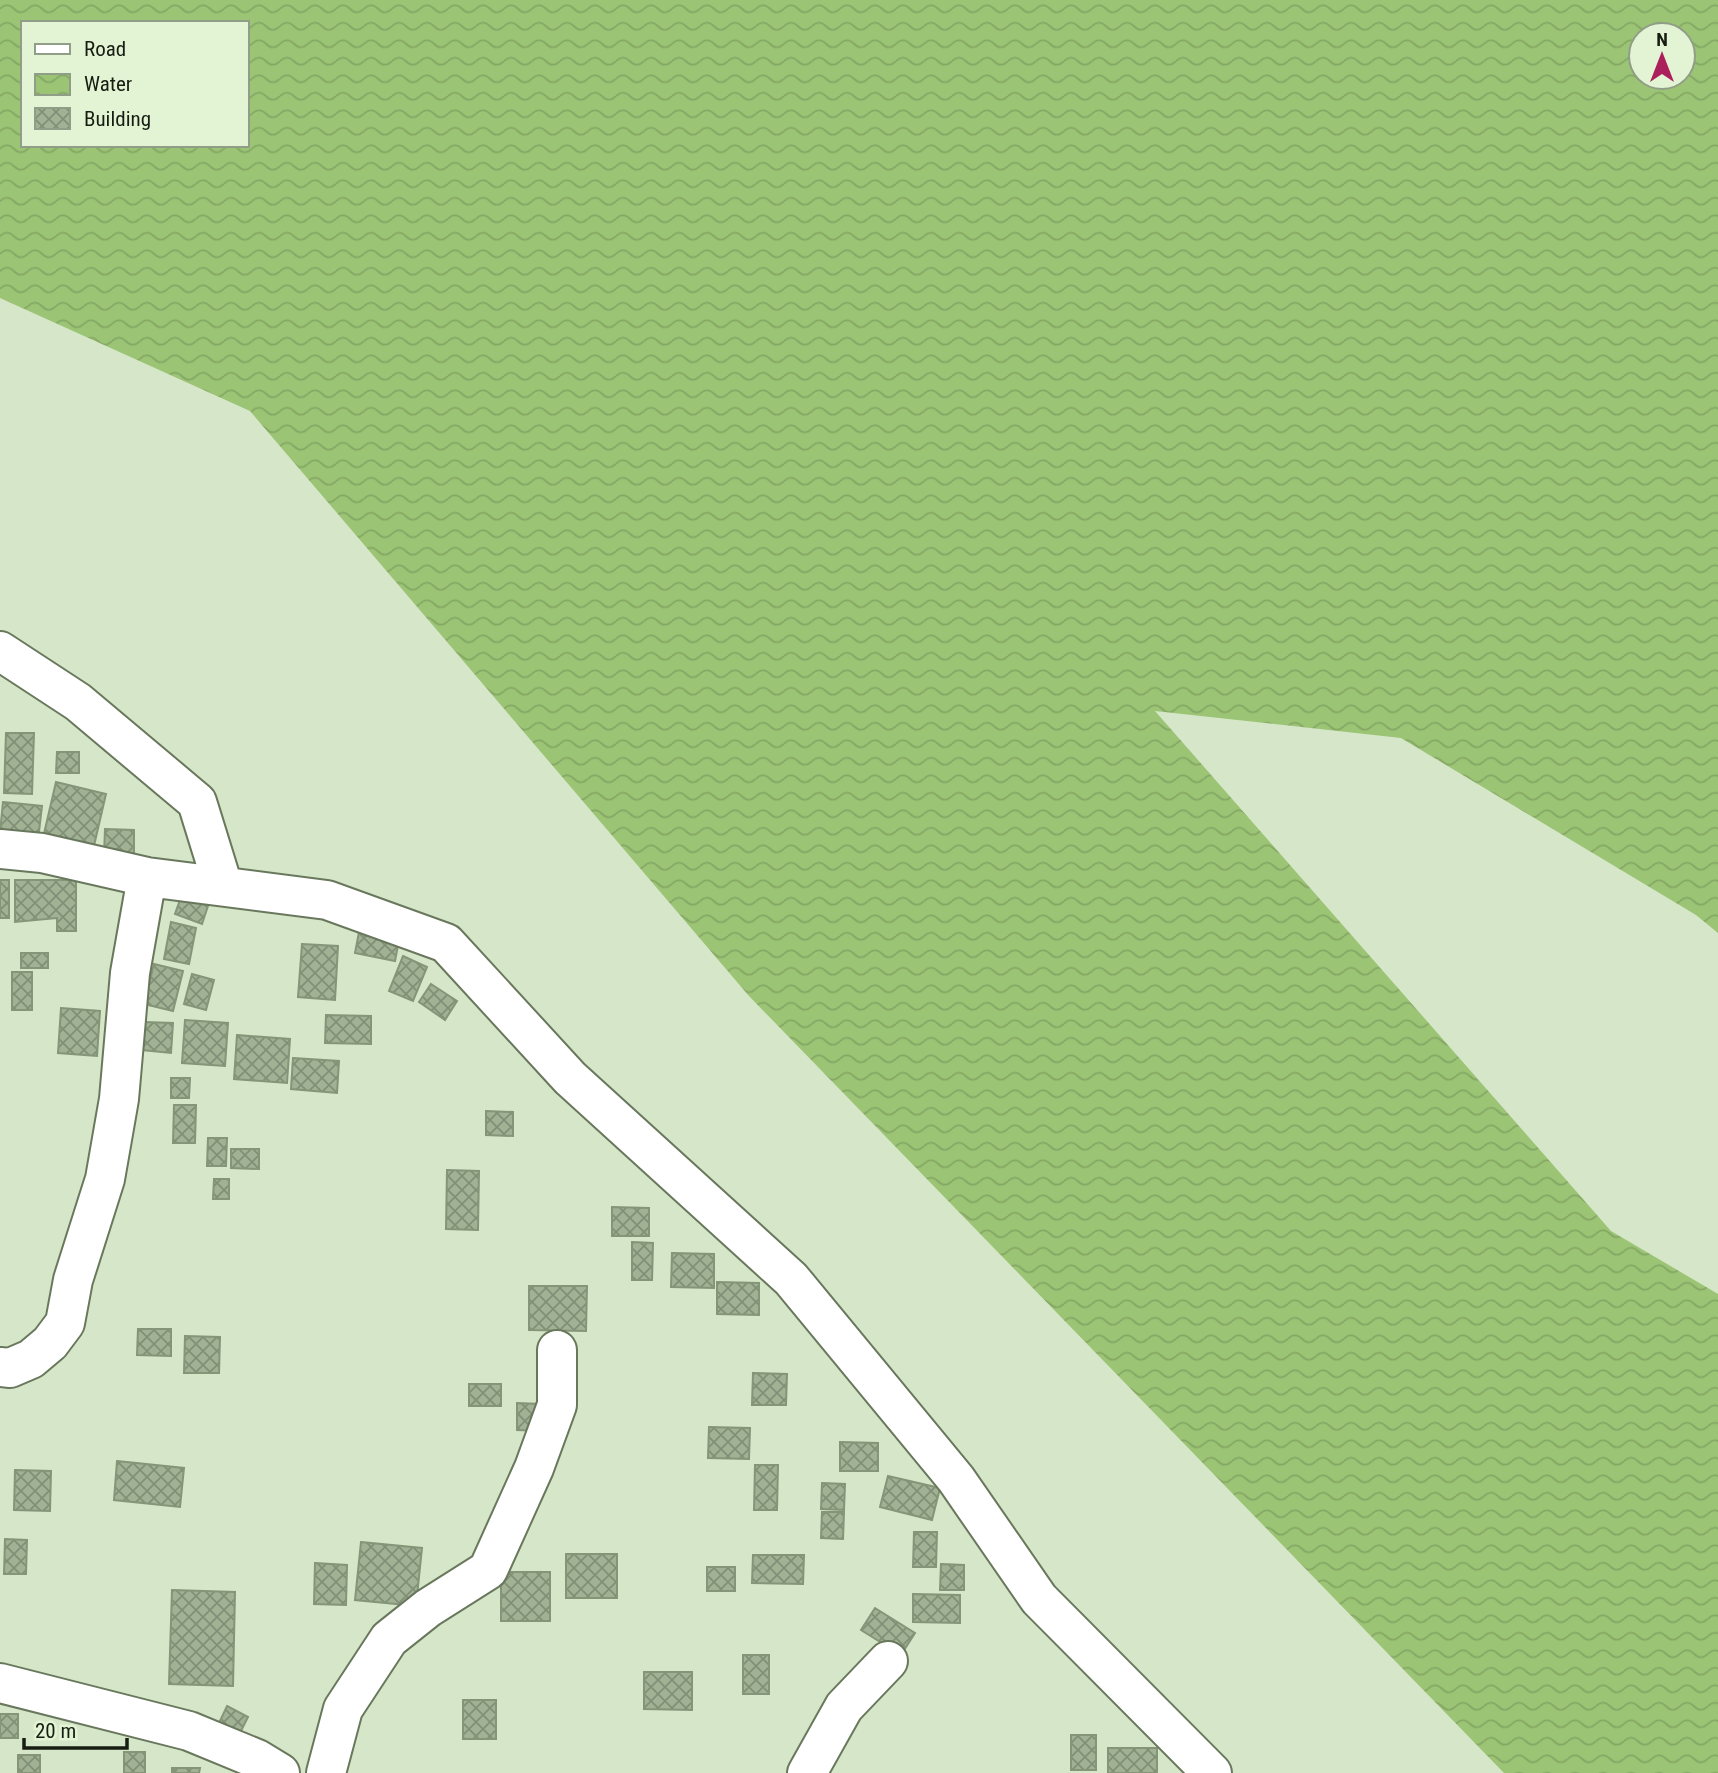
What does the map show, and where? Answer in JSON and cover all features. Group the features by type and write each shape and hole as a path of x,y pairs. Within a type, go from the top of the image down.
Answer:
{"street":[{"path":"0,651 78,702 197,802 223,886"},
{"path":"0,849 42,853 147,877 327,900 446,943 570,1078 791,1279 956,1479 1039,1599 1212,1773"},
{"path":"0,1367 10,1368 31,1359 50,1343 65,1323 74,1280 105,1179 119,1100 130,974 147,877"},
{"path":"326,1773 343,1709 389,1639 428,1608 488,1570 534,1468 557,1405 557,1350"},
{"path":"807,1773 844,1707 888,1661"},
{"path":"0,1683 189,1731 257,1759 280,1773"}],"water":[{"path":"0,0 1718,0 1718,933 1696,915 1401,738 1155,711 1611,1231 1718,1294 1718,1773 1504,1773 749,996 250,411 0,298"}],"building":[{"path":"6,733 34,733 32,794 4,793"},
{"path":"57,752 79,752 79,773 56,773"},
{"path":"56,782 106,794 93,850 43,838"},
{"path":"3,802 42,806 37,849 0,832"},
{"path":"105,829 134,830 134,857 104,855"},
{"path":"0,880 9,880 9,918 0,918"},
{"path":"15,880 76,880 76,931 57,931 57,918 15,922"},
{"path":"181,897 208,906 202,924 175,914"},
{"path":"171,922 196,928 189,964 164,959"},
{"path":"359,932 399,940 395,961 355,953"},
{"path":"302,944 338,946 335,1000 298,997"},
{"path":"21,953 48,953 48,968 21,968"},
{"path":"403,956 427,967 413,1001 389,991"},
{"path":"154,964 183,971 173,1011 144,1004"},
{"path":"12,972 32,972 32,1010 12,1010"},
{"path":"192,974 214,980 206,1010 184,1004"},
{"path":"431,984 457,1001 445,1020 419,1002"},
{"path":"61,1008 100,1011 97,1056 58,1053"},
{"path":"326,1015 371,1016 371,1044 325,1043"},
{"path":"185,1020 228,1023 225,1066 182,1063"},
{"path":"144,1022 173,1023 171,1053 142,1050"},
{"path":"237,1035 290,1039 287,1083 234,1079"},
{"path":"293,1058 339,1061 337,1093 291,1089"},
{"path":"171,1078 190,1078 189,1098 171,1098"},
{"path":"174,1105 196,1105 195,1143 173,1143"},
{"path":"486,1111 513,1112 513,1136 486,1135"},
{"path":"208,1138 227,1138 226,1166 207,1166"},
{"path":"231,1149 259,1149 259,1169 231,1168"},
{"path":"447,1170 479,1171 478,1230 446,1229"},
{"path":"214,1179 229,1179 229,1199 213,1199"},
{"path":"612,1207 649,1208 649,1236 612,1236"},
{"path":"632,1242 653,1243 652,1280 632,1280"},
{"path":"672,1253 714,1254 714,1288 671,1287"},
{"path":"717,1282 759,1283 759,1315 717,1314"},
{"path":"529,1286 587,1286 586,1331 529,1330"},
{"path":"138,1329 171,1329 171,1356 137,1355"},
{"path":"185,1336 220,1337 219,1373 184,1373"},
{"path":"753,1373 787,1374 786,1405 752,1405"},
{"path":"469,1384 501,1384 501,1406 469,1406"},
{"path":"517,1403 541,1404 540,1431 517,1430"},
{"path":"709,1427 750,1428 749,1459 708,1458"},
{"path":"840,1442 878,1443 878,1471 840,1471"},
{"path":"117,1461 184,1468 180,1507 114,1500"},
{"path":"755,1465 778,1465 777,1510 754,1510"},
{"path":"15,1470 51,1471 50,1511 14,1510"},
{"path":"888,1476 940,1488 932,1520 880,1507"},
{"path":"822,1483 845,1484 844,1510 821,1509"},
{"path":"822,1512 844,1512 843,1539 821,1538"},
{"path":"914,1532 937,1532 936,1567 913,1567"},
{"path":"5,1539 27,1540 26,1574 4,1574"},
{"path":"361,1542 422,1548 416,1606 355,1600"},
{"path":"566,1554 617,1554 617,1598 566,1598"},
{"path":"753,1555 804,1555 803,1584 752,1583"},
{"path":"315,1563 347,1565 346,1605 314,1604"},
{"path":"941,1564 964,1565 964,1590 940,1590"},
{"path":"707,1567 735,1567 735,1591 707,1591"},
{"path":"501,1572 550,1572 550,1621 501,1621"},
{"path":"172,1590 235,1592 233,1686 169,1684"},
{"path":"913,1594 960,1595 960,1623 913,1622"},
{"path":"875,1608 915,1633 901,1655 861,1630"},
{"path":"743,1655 769,1655 769,1694 743,1694"},
{"path":"644,1672 692,1672 692,1710 644,1709"},
{"path":"463,1700 496,1700 496,1739 463,1739"},
{"path":"227,1706 248,1717 240,1733 219,1723"},
{"path":"0,1714 18,1714 18,1738 0,1738"},
{"path":"1071,1735 1096,1735 1096,1770 1071,1770"},
{"path":"1108,1748 1157,1748 1157,1773 1108,1773"},
{"path":"124,1752 145,1752 145,1773 124,1773"},
{"path":"18,1755 40,1755 40,1773 18,1773"},
{"path":"172,1768 200,1768 199,1773 172,1773"}]}
